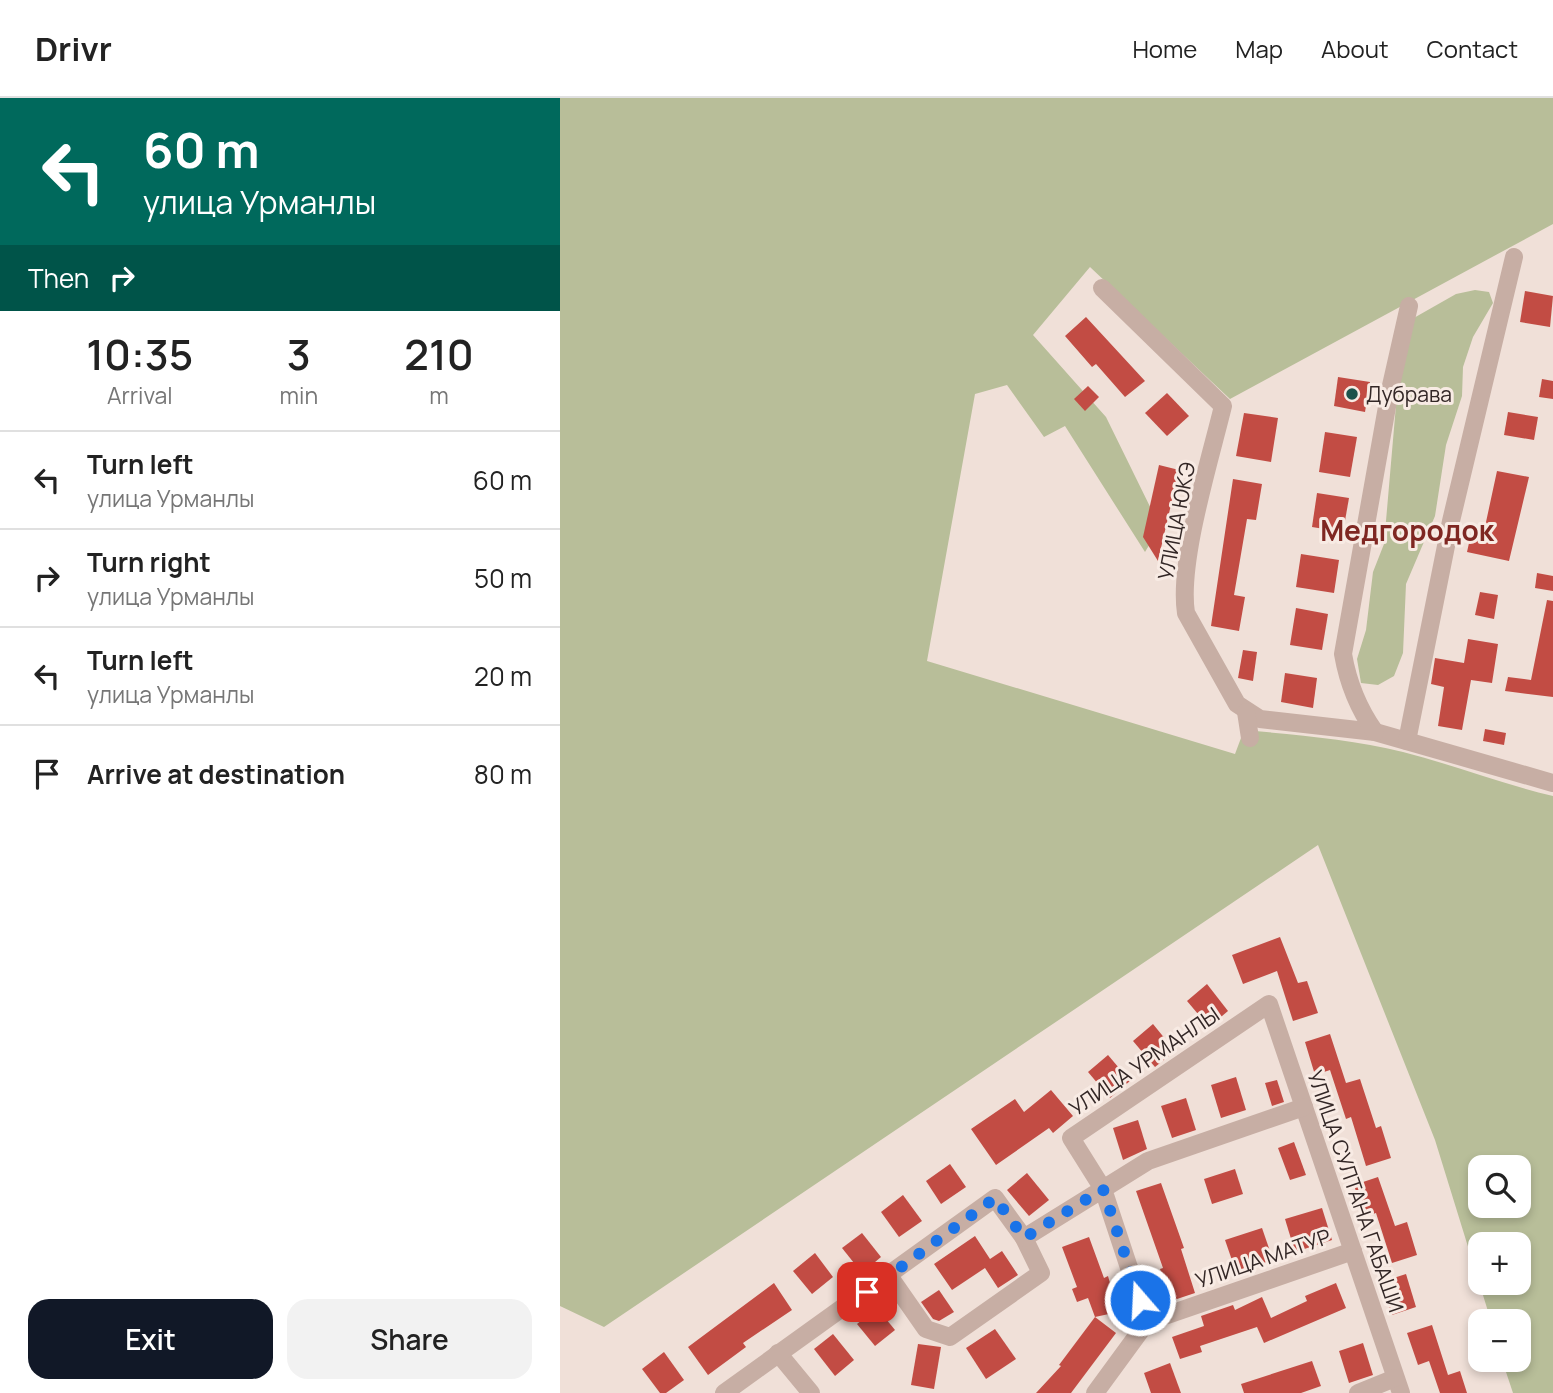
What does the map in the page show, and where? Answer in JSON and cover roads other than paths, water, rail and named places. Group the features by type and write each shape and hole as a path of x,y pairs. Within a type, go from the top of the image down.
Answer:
{"street":[{"path":"1407,741 1451,521 1514,257"},
{"name":"УЛИЦА ЮКЭ","path":"1102,288 1223,406 1196,519 1184,599 1186,613 1237,704 1246,712 1250,738"},
{"path":"1375,732 1347,677 1343,654 1390,390 1409,306"},
{"path":"1246,712 1260,719 1375,732 1553,783"},
{"name":"УЛИЦА СУЛТАНА ГАБАШИ","path":"1269,1004 1398,1385"},
{"name":"УЛИЦА УРМАНЛЫ","path":"1103,1189 1071,1138 1269,1004"},
{"path":"1024,1238 1148,1161 1304,1107"},
{"path":"1095,1393 1147,1322 1103,1189"},
{"path":"723,1393 995,1198 1024,1238 1041,1273 950,1337 926,1329 889,1276"},
{"name":"УЛИЦА МАТУР","path":"1147,1322 1353,1251"},
{"path":"778,1353 811,1393"},
{"path":"1109,1375 1118,1393"},
{"path":"1358,1393 1398,1385"}],"place":[{"name":"Дубрава","path":"1352,394"}],"district":[{"name":"Медгородок","path":"1407,530"}]}
